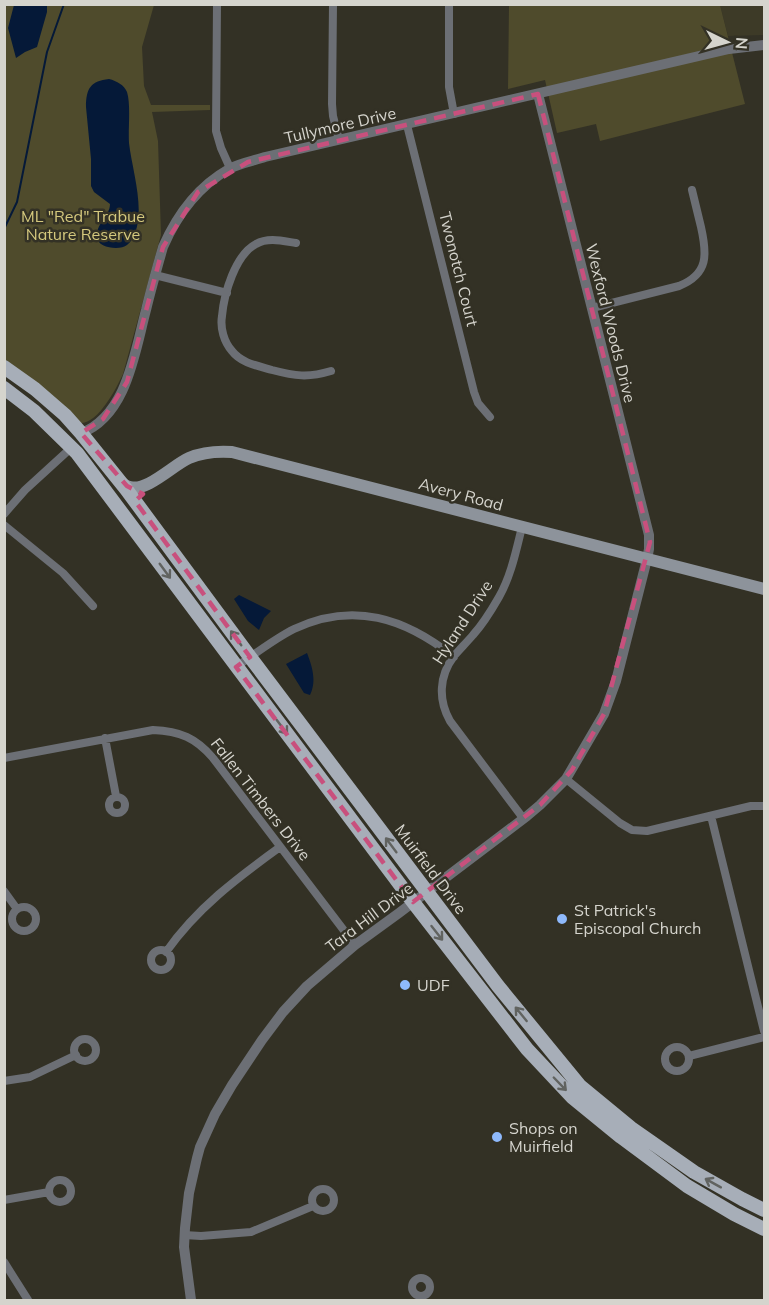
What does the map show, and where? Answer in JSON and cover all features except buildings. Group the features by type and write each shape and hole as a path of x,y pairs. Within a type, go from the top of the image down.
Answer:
{"main road":[{"name":"Muirfield Drive","path":"4,367 43,395 81,433 135,501 498,986 580,1086 631,1128 694,1173 765,1210"},
{"path":"4,380 20,387 36,399 72,433 81,433"},
{"path":"4,380 48,416 97,466 122,499 129,502 135,501"},
{"name":"Muirfield Drive","path":"4,388 34,411 77,453 413,902 527,1049 573,1098 621,1137 687,1186 734,1214 765,1229"},
{"name":"Avery Road","path":"135,501 155,481 189,458 207,453 232,452 765,589"},
{"name":"Avery Road","path":"123,486 133,488 155,481"}],"street":[{"path":"216,4 216,131 230,168"},
{"path":"333,4 332,104 339,140"},
{"path":"449,4 449,87 454,114"},
{"name":"Tullymore Drive","path":"81,433 88,431 103,419 112,408 126,382 163,247 172,226 184,207 198,192 230,168 339,140 729,49 765,45"},
{"name":"Wexford Woods Drive","path":"538,94 648,528 650,542 647,559"},
{"name":"Twonotch Court","path":"407,124 474,392 478,403 490,417"},
{"path":"592,308 679,286 688,282 699,272 705,259 705,244 692,190"},
{"path":"296,243 276,240 256,243 241,257 234,270 222,317 225,340 232,352 242,360 256,366 297,376 319,375 331,371"},
{"path":"155,275 227,293"},
{"path":"4,514 25,490 71,448"},
{"path":"4,525 63,573 93,606"},
{"name":"Hyland Drive","path":"522,527 501,595 490,613 454,657 446,670 441,692 442,703 450,721 523,818"},
{"name":"Tara Hill Drive","path":"191,1300 184,1247 189,1193 196,1158 215,1114 232,1085 262,1040 295,998 330,965 540,805 566,779 604,714 616,681 647,559"},
{"path":"236,667 279,638 307,624 327,618 356,616 382,619 414,630 454,657"},
{"name":"Fallen Timbers Drive","path":"4,758 153,730 168,731 194,740 213,758 355,945"},
{"path":"105,738 116,796"},
{"path":"566,779 620,823 633,830 647,831 751,806 765,806"},
{"path":"711,816 765,1031"},
{"path":"166,952 178,935 219,893 280,847"},
{"path":"4,891 17,909"},
{"path":"689,1056 765,1036"},
{"path":"4,1081 30,1077 76,1055"},
{"path":"4,1200 49,1192"},
{"path":"184,1235 251,1232 313,1206"},
{"path":"4,1262 28,1300"},
{"path":"406,1300 414,1293"}],"highlighted area":[{"path":"538,94 650,542 604,714 572,770 540,805 413,902 236,667 250,657 135,501 143,494 127,486 81,433 103,419 127,382 163,247 198,192 248,162"}],"shaded area":[{"path":"720,5 764,5 764,35 728,36"}],"green space":[{"name":"ML \"Red\" Trabue Nature Reserve","path":"5,5 154,5 142,47 144,86 151,105 210,105 210,110 152,112 158,141 161,235 123,374 100,412 87,422 80,423 5,361"},
{"path":"509,5 720,5 745,104 600,141 596,124 557,133 545,80 508,89"}],"water":[{"path":"14,5 47,5 37,47 16,58 8,28"},
{"path":"109,79 120,84 127,92 129,143 139,212 132,239 124,247 119,248 101,244 97,237 97,232 110,204 94,192 91,186 86,107 87,95 91,87"},
{"path":"239,595 271,611 264,618 259,630 248,621 234,599"},
{"path":"307,653 313,679 310,695 304,693 286,664"}],"waterway":[{"path":"4,229 17,202 47,52 64,4"}],"place":[{"name":"St Patrick's Episcopal Church","path":"562,919"},
{"name":"UDF","path":"405,985"},
{"name":"Shops on Muirfield","path":"497,1137"}]}
